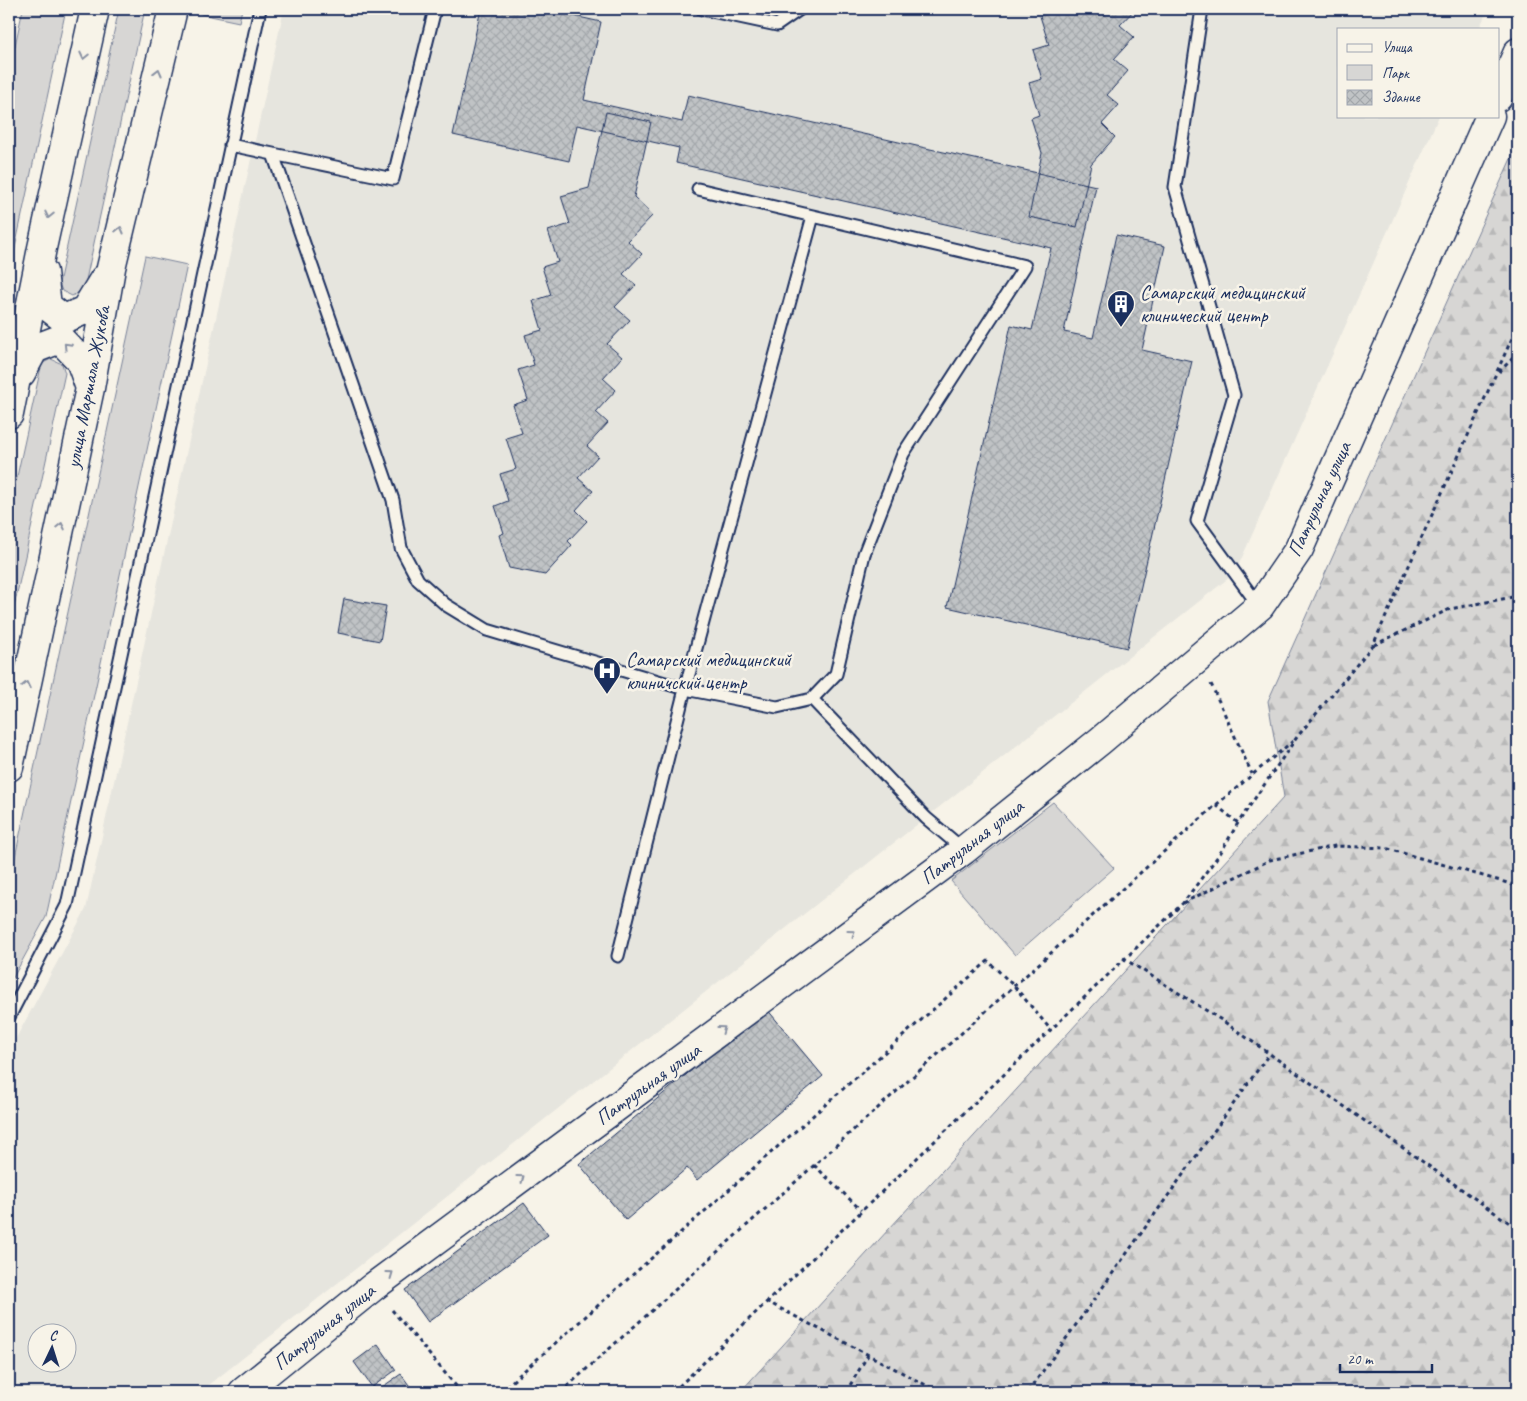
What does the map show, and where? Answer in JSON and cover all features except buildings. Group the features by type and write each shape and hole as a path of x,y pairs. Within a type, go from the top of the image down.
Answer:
{"street":[{"path":"9,414 42,248 95,9"},
{"name":"улица Маршала Жукова","path":"9,767 90,388 111,268 174,9"},
{"path":"1500,92 1518,52"},
{"name":"Патрульная улица","path":"243,1392 373,1287 964,850 1260,606 1299,548 1489,118"},
{"path":"42,248 43,288 48,306 64,318 85,310 111,268"},
{"path":"16,383 34,349 60,339 80,360 90,388"}],"lane":[{"path":"9,1017 67,905 260,9"},
{"path":"230,145 393,179 435,9"},
{"path":"702,9 777,25 800,9"},
{"path":"1202,9 1174,187 1234,395 1197,521 1260,606"},
{"path":"273,154 393,500 400,548 418,580 446,605 487,630 685,689 777,707 812,699 836,674 864,554 903,454 1025,266 698,188"},
{"path":"618,956 685,689 813,216"},
{"path":"812,699 926,818 964,850"}],"path":[{"path":"673,1392 1051,1030 1123,958 1183,903 1221,852 1238,823 1297,737 1373,645 1518,325"},
{"path":"1496,374 1518,352"},
{"path":"1373,645 1450,609 1518,596"},
{"path":"1199,657 1252,774"},
{"path":"561,1392 1216,805 1297,737"},
{"path":"1216,805 1238,823"},
{"path":"1183,903 1270,860 1335,846 1385,848 1518,886"},
{"path":"1123,958 1223,1021 1518,1229"},
{"path":"500,1392 988,961 1014,986 1051,1030"},
{"path":"1028,1392 1269,1054"},
{"path":"814,1165 861,1210"},
{"path":"373,1287 460,1392"},
{"path":"766,1301 939,1392"},
{"path":"846,1392 868,1355"}],"shaded area":[{"name":"Самарский медицинский клиничский центр","path":"284,9 1488,9 1479,28 1337,28 1337,118 1438,118 1235,573 200,1392 9,1392 9,1051 86,909"}],"green space":[{"path":"23,9 66,9 9,276 9,73"},
{"path":"119,9 145,9 84,289 72,296 62,291 59,283"},
{"path":"202,9 242,9 239,22 201,14"},
{"path":"1518,143 1518,1392 740,1392 1284,797 1268,701"},
{"path":"145,256 187,265 46,917 9,985 9,885"},
{"path":"51,359 62,364 65,373 9,630 9,513 41,367 43,363"},
{"path":"1053,802 1114,868 1015,955 951,881"}],"place":[{"name":"Самарский медицинский клинический центр","path":"1121,328"},
{"name":"Самарский медицинский клиничский центр","path":"607,695"}]}
